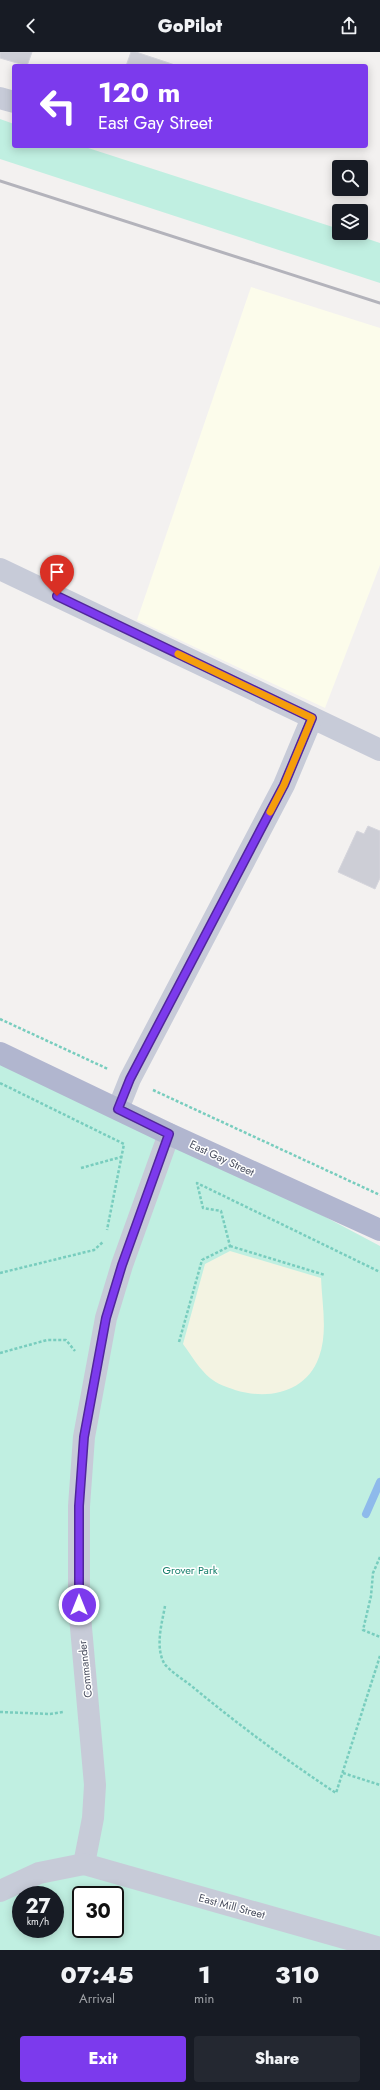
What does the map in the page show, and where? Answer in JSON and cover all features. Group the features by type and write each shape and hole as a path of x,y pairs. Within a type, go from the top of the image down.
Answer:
{"main road":[{"name":"East Gay Street","path":"0,1053 169,1134 380,1230"}],"street":[{"path":"0,98 12,101"},
{"path":"0,569 380,750"},
{"path":"118,1109 130,1079 284,785 312,718"},
{"name":"Commander","path":"84,1864 93,1818 95,1785 79,1605 79,1506 84,1437 106,1318 122,1265 169,1134"},
{"path":"0,1891 39,1873 84,1864"},
{"name":"East Mill Street","path":"84,1864 380,1948"}],"path":[{"path":"0,1019 380,1195"},
{"path":"0,1084 124,1144 106,1233"},
{"path":"81,1168 121,1157"},
{"path":"230,1246 221,1211 203,1208 197,1183 380,1272"},
{"path":"0,1273 94,1250 105,1240"},
{"path":"179,1342 202,1260 230,1246 325,1275"},
{"path":"380,1557 373,1573 371,1596 363,1630 380,1637"},
{"path":"165,1606 160,1636 160,1651 164,1664 283,1758 336,1793 380,1656"},
{"path":"0,1712 50,1714"},
{"path":"343,1773 380,1785"}],"shaded area":[{"path":"251,287 380,328 380,565 325,708 137,620"}],"green space":[{"path":"0,119 12,123 12,148 88,148 332,227 332,240 368,239 380,243 380,283 0,159"},
{"name":"Grover Park","path":"0,1053 169,1134 380,1246 380,1950 0,1950"}],"sand":[{"path":"230,1251 321,1278 324,1328 322,1347 319,1357 313,1369 305,1379 284,1391 260,1394 248,1393 219,1384 203,1371 183,1344 205,1264"}],"building":[{"path":"0,52 32,52 28,64 20,64 0,58"},
{"path":"131,52 136,52 172,64 127,64"},
{"path":"368,826 380,831 380,878 375,889 338,872 357,831 364,834"}],"waterway":[{"path":"366,1514 380,1482"}],"railway":[{"path":"0,181 380,303"}],"slow traffic":[{"path":"178,654 312,718 284,785 270,812"}],"route":[{"path":"57,596 312,718 284,785 130,1079 118,1109 169,1134 122,1265 106,1318 84,1437 79,1506 79,1605"}]}
